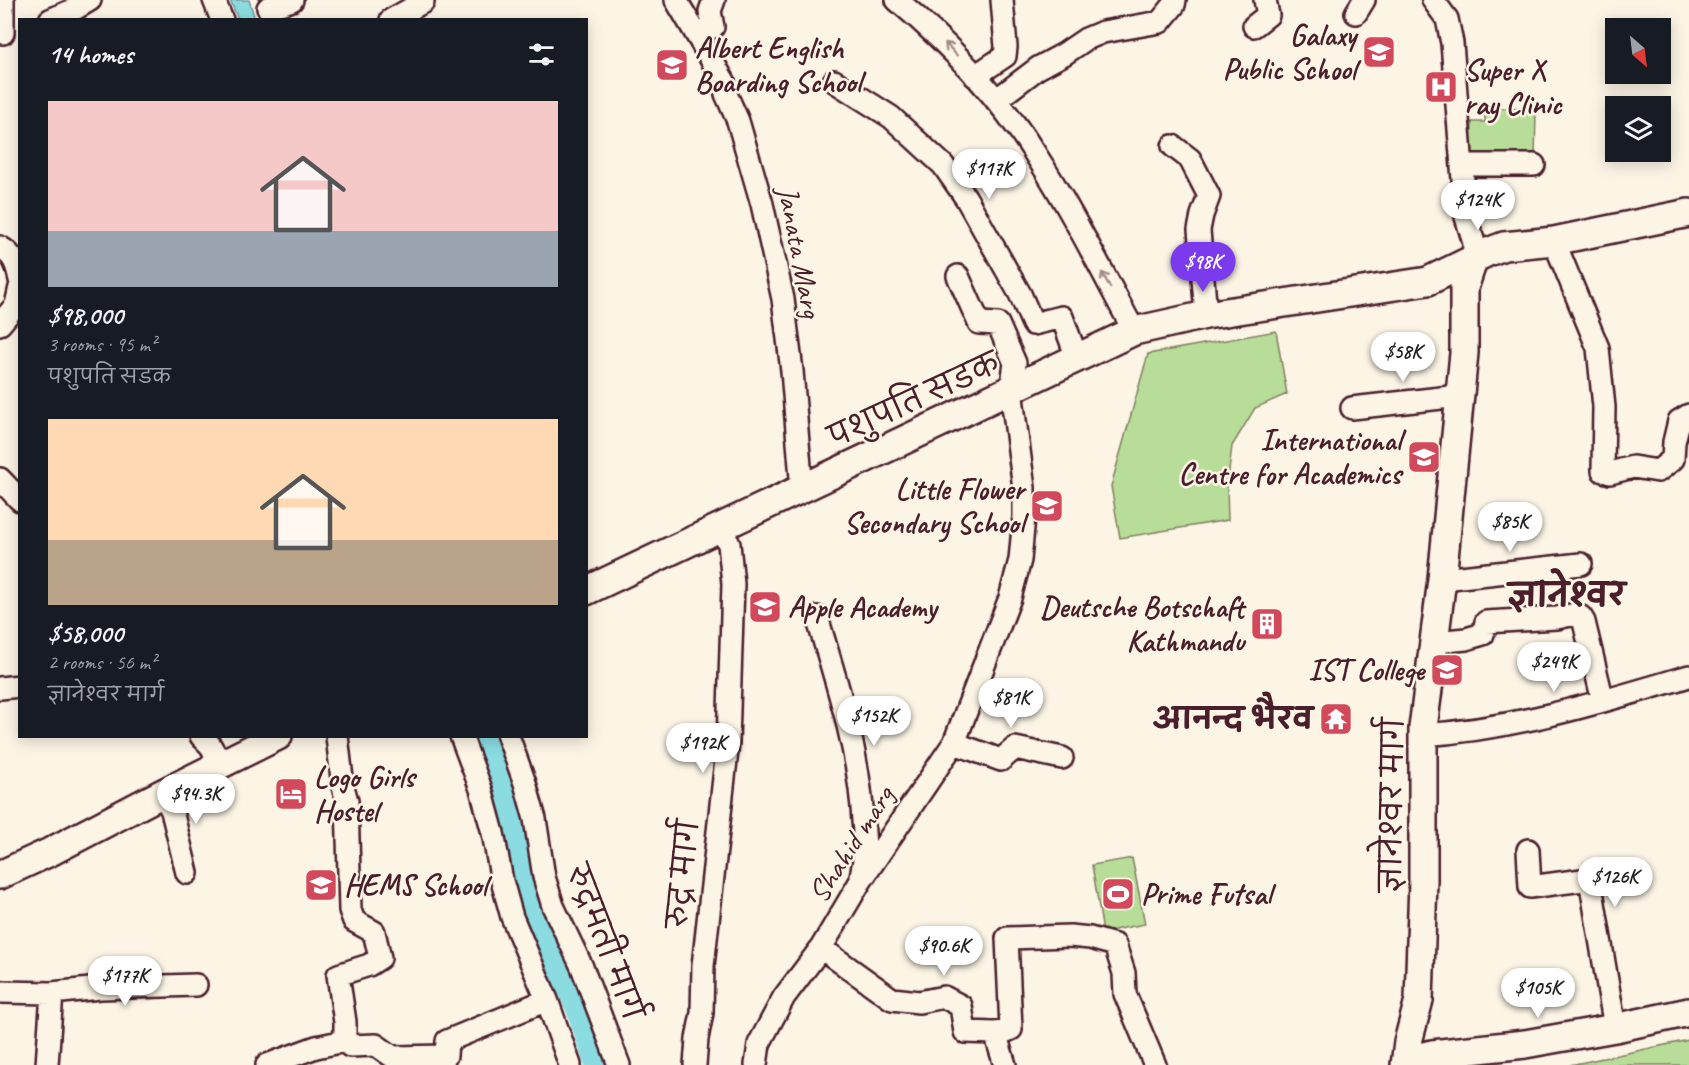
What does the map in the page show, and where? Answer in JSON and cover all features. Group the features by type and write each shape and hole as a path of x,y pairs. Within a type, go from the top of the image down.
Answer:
{"main road":[{"path":"1554,241 1689,213"},
{"name":"पशुपति सडक","path":"588,590 1134,331 1206,315 1428,281 1504,246 1554,241"},
{"name":"ज्ञानेश्वर मार्ग","path":"1405,1065 1408,1042 1419,1000 1423,881 1423,735 1442,579 1464,353 1464,288 1473,261"},
{"path":"0,875 274,738"},
{"name":"ज्ञानेश्वर मार्ग","path":"1419,1000 1432,1032 1442,1043 1458,1051"},
{"path":"1414,1065 1424,1056 1525,1044 1689,1012"}],"street":[{"path":"3,0 8,32"},
{"path":"55,18 90,0"},
{"path":"214,0 221,18"},
{"path":"268,9 292,0"},
{"path":"395,18 423,2 421,0"},
{"name":"Janata Marg","path":"676,0 724,81 726,94 738,121 762,204 783,299 792,371 802,490"},
{"path":"699,38 703,31 713,27 710,11 714,0"},
{"path":"897,0 944,41 996,100 1034,151 1134,331"},
{"path":"975,76 1005,56 1002,0"},
{"path":"996,100 1038,68 1086,39 1103,32 1160,22 1174,5 1175,0"},
{"path":"1254,26 1268,15 1265,0"},
{"path":"1430,1 1447,20 1452,43 1466,217 1474,243 1473,261"},
{"path":"834,81 891,117 943,165 966,198 1020,294 1033,324 1062,317 1077,358"},
{"path":"1173,146 1190,159 1209,196 1202,215 1200,230 1206,315"},
{"path":"1462,165 1534,165"},
{"path":"1554,241 1598,348 1604,407 1603,471 1610,473 1633,467 1658,471 1673,459 1679,421 1689,415"},
{"path":"0,247 13,257 18,270"},
{"name":"Shahid marg","path":"758,1055 784,997 821,948 860,882 954,743 1010,598 1020,560 1024,488 1011,390 1015,363 998,324 979,323 958,276"},
{"path":"0,324 16,305 18,296"},
{"path":"1352,408 1459,396"},
{"path":"0,479 18,499"},
{"name":"रुद्र मार्ग","path":"695,1065 702,1013 703,966 728,742 733,584 729,544 720,528"},
{"path":"1442,579 1581,564"},
{"path":"1435,642 1466,639 1483,634 1486,622 1557,618 1575,614 1584,622 1603,701"},
{"path":"818,617 853,743 858,770 866,860 860,882"},
{"path":"1423,735 1486,728 1603,701 1689,676"},
{"path":"0,688 18,686"},
{"path":"203,738 221,764"},
{"path":"337,738 347,801 350,910 354,921 374,932 380,958 369,965 338,975 345,1022 345,1041 350,1046 376,1045 393,1058 446,1056 447,1041 547,1000"},
{"path":"462,738 481,789 512,917 547,1000 570,1065"},
{"name":"रुद्रमती मार्ग","path":"509,738 535,819 544,877 553,906 582,967 618,1065"},
{"path":"954,743 1001,760 1015,748 1062,758"},
{"path":"163,793 172,811 187,873"},
{"path":"1528,850 1530,887 1590,879 1615,1028"},
{"path":"821,948 892,999 920,1002 945,997 961,1006 965,1032 995,1033 1011,1029 1007,938 1070,936 1090,938 1115,945 1124,973 1125,994 1155,1065"},
{"path":"0,992 52,993 100,988 196,985"},
{"path":"47,1065 52,993"},
{"path":"995,1033 1005,1065"},
{"path":"267,1065 316,1047 345,1041"}],"green space":[{"path":"1485,108 1536,109 1535,161 1471,160 1472,122 1485,122"},
{"path":"1276,331 1287,394 1255,408 1232,446 1227,487 1228,520 1120,538 1111,486 1148,354"},
{"name":"Prime Futsal","path":"1132,858 1145,924 1103,932 1092,865"},
{"path":"1689,1040 1689,1065 1570,1065"}],"water":[{"path":"230,0 249,0 255,18 238,18"}],"waterway":[{"path":"483,738 507,801 525,875 543,929 579,1008 598,1065"}],"place":[{"name":"Galaxy Public School","path":"1379,52"},
{"name":"Albert English Boarding School","path":"672,65"},
{"name":"Super X ray Clinic","path":"1441,87"},
{"name":"International Centre for Academics","path":"1424,457"},
{"name":"Little Flower Secondary School","path":"1047,506"},
{"name":"Apple Academy","path":"765,607"},
{"name":"Deutsche Botschaft Kathmandu","path":"1267,624"},
{"name":"IST College","path":"1447,670"},
{"name":"आनन्द भैरव","path":"1336,719"},
{"name":"Logo Girls Hostel","path":"291,794"},
{"name":"HEMS School","path":"321,885"},
{"name":"Prime Futsal","path":"1118,894"}],"district":[{"name":"ज्ञानेश्वर","path":"1567,595"}]}
